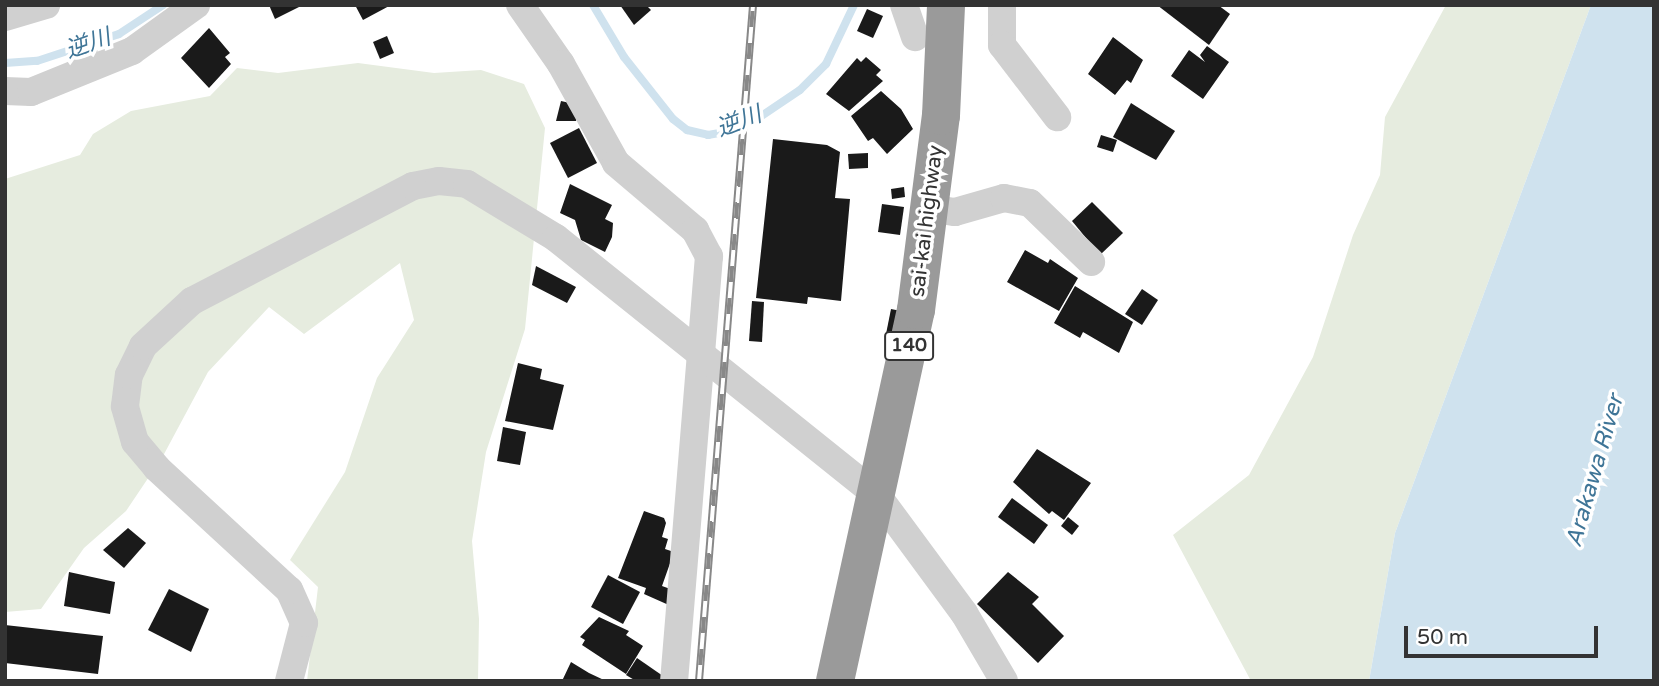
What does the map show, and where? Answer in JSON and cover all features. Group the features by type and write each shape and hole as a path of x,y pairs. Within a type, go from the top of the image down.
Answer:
{"highway":[{"name":"sai-kai highway","path":"835,681 916,310 941,116 946,5"}],"street":[{"path":"5,17 46,5"},
{"path":"5,91 31,92 132,51 197,5"},
{"path":"520,5 561,64 616,163 705,244 709,256 703,358 674,681"},
{"path":"904,5 915,37"},
{"path":"1002,5 1002,45 1057,117"},
{"path":"289,681 304,623 289,590 157,468 135,442 125,405 129,376 143,346 165,322 192,301 413,186 439,181 467,184 545,231 877,495 964,613 1004,681"},
{"path":"929,208 955,212 1004,198 1030,204 1091,262"}],"shaded area":[{"path":"1446,5 1591,5 1395,533 1369,681 1251,681 1173,535 1249,475 1313,357 1353,235 1380,175 1385,117"},
{"path":"358,63 434,73 481,70 524,84 545,128 525,329 486,452 472,541 479,619 478,681 307,681 318,587 290,560 345,472 377,378 414,320 400,263 304,334 269,307 208,372 163,456 126,511 84,548 41,609 5,612 5,179 80,155 93,134 131,111 210,96 237,68 278,73"}],"water":[{"name":"Arakawa River","path":"1591,5 1654,5 1654,681 1369,681 1395,533"}],"building":[{"path":"269,5 303,5 275,19"},
{"path":"355,5 391,5 363,20"},
{"path":"620,5 646,5 651,10 634,25"},
{"path":"1157,5 1218,5 1230,14 1209,45"},
{"path":"867,9 883,16 873,38 857,31"},
{"path":"209,28 230,53 225,57 231,64 209,88 181,58"},
{"path":"387,36 394,53 380,59 373,42"},
{"path":"1113,37 1143,60 1131,83 1127,80 1115,95 1088,74"},
{"path":"1207,46 1229,62 1203,99 1171,76 1189,50 1205,62 1200,55"},
{"path":"866,57 881,70 876,75 883,81 849,111 826,94 857,58 861,62"},
{"path":"881,91 901,109 913,129 887,154 873,138 868,141 851,116"},
{"path":"561,101 579,105 576,121 556,121"},
{"path":"1131,103 1175,131 1156,160 1113,137"},
{"path":"579,128 597,163 568,178 550,143"},
{"path":"1101,135 1117,140 1113,152 1097,147"},
{"path":"773,139 827,145 840,152 835,198 850,199 841,301 808,297 807,304 756,298"},
{"path":"868,153 868,168 849,169 848,154"},
{"path":"570,184 612,205 605,219 613,223 612,237 605,252 581,240 575,220 560,213"},
{"path":"904,187 905,197 892,199 891,189"},
{"path":"1092,202 1123,233 1100,255 1072,221"},
{"path":"882,204 904,207 900,235 878,232"},
{"path":"1025,250 1048,263 1050,259 1078,278 1059,311 1007,282"},
{"path":"536,266 576,287 567,303 532,285"},
{"path":"1075,286 1133,322 1119,353 1083,332 1080,338 1054,323"},
{"path":"1142,289 1158,300 1142,325 1125,314"},
{"path":"752,301 764,302 762,342 749,341"},
{"path":"891,309 901,311 895,340 885,339"},
{"path":"518,363 542,369 540,379 564,385 553,430 505,421"},
{"path":"503,427 526,432 520,465 497,461"},
{"path":"1037,449 1091,483 1064,520 1052,511 1049,514 1013,482"},
{"path":"1012,498 1048,525 1034,544 998,517"},
{"path":"644,511 664,518 666,523 662,537 668,539 665,549 674,552 662,586 676,591 671,606 644,594 646,588 618,578"},
{"path":"1068,517 1079,526 1072,535 1061,526"},
{"path":"128,528 146,543 124,568 103,550"},
{"path":"69,572 115,582 110,614 64,606"},
{"path":"1008,572 1039,597 1032,604 1064,636 1038,663 977,604"},
{"path":"608,575 640,592 623,624 591,607"},
{"path":"169,589 209,609 191,652 148,630"},
{"path":"599,617 629,631 626,635 643,646 626,674 582,645 585,640 580,637"},
{"path":"5,625 103,636 98,674 5,663"},
{"path":"637,658 663,676 660,681 636,681 626,675"},
{"path":"571,662 589,673 606,681 562,681"}],"waterway":[{"name":"逆川","path":"5,63 37,61 119,34 163,5"},
{"name":"逆川","path":"593,5 624,57 673,119 687,130 708,135 730,131 760,117 800,90 826,64 854,5"}],"railway":[{"path":"699,681 753,5"}]}
